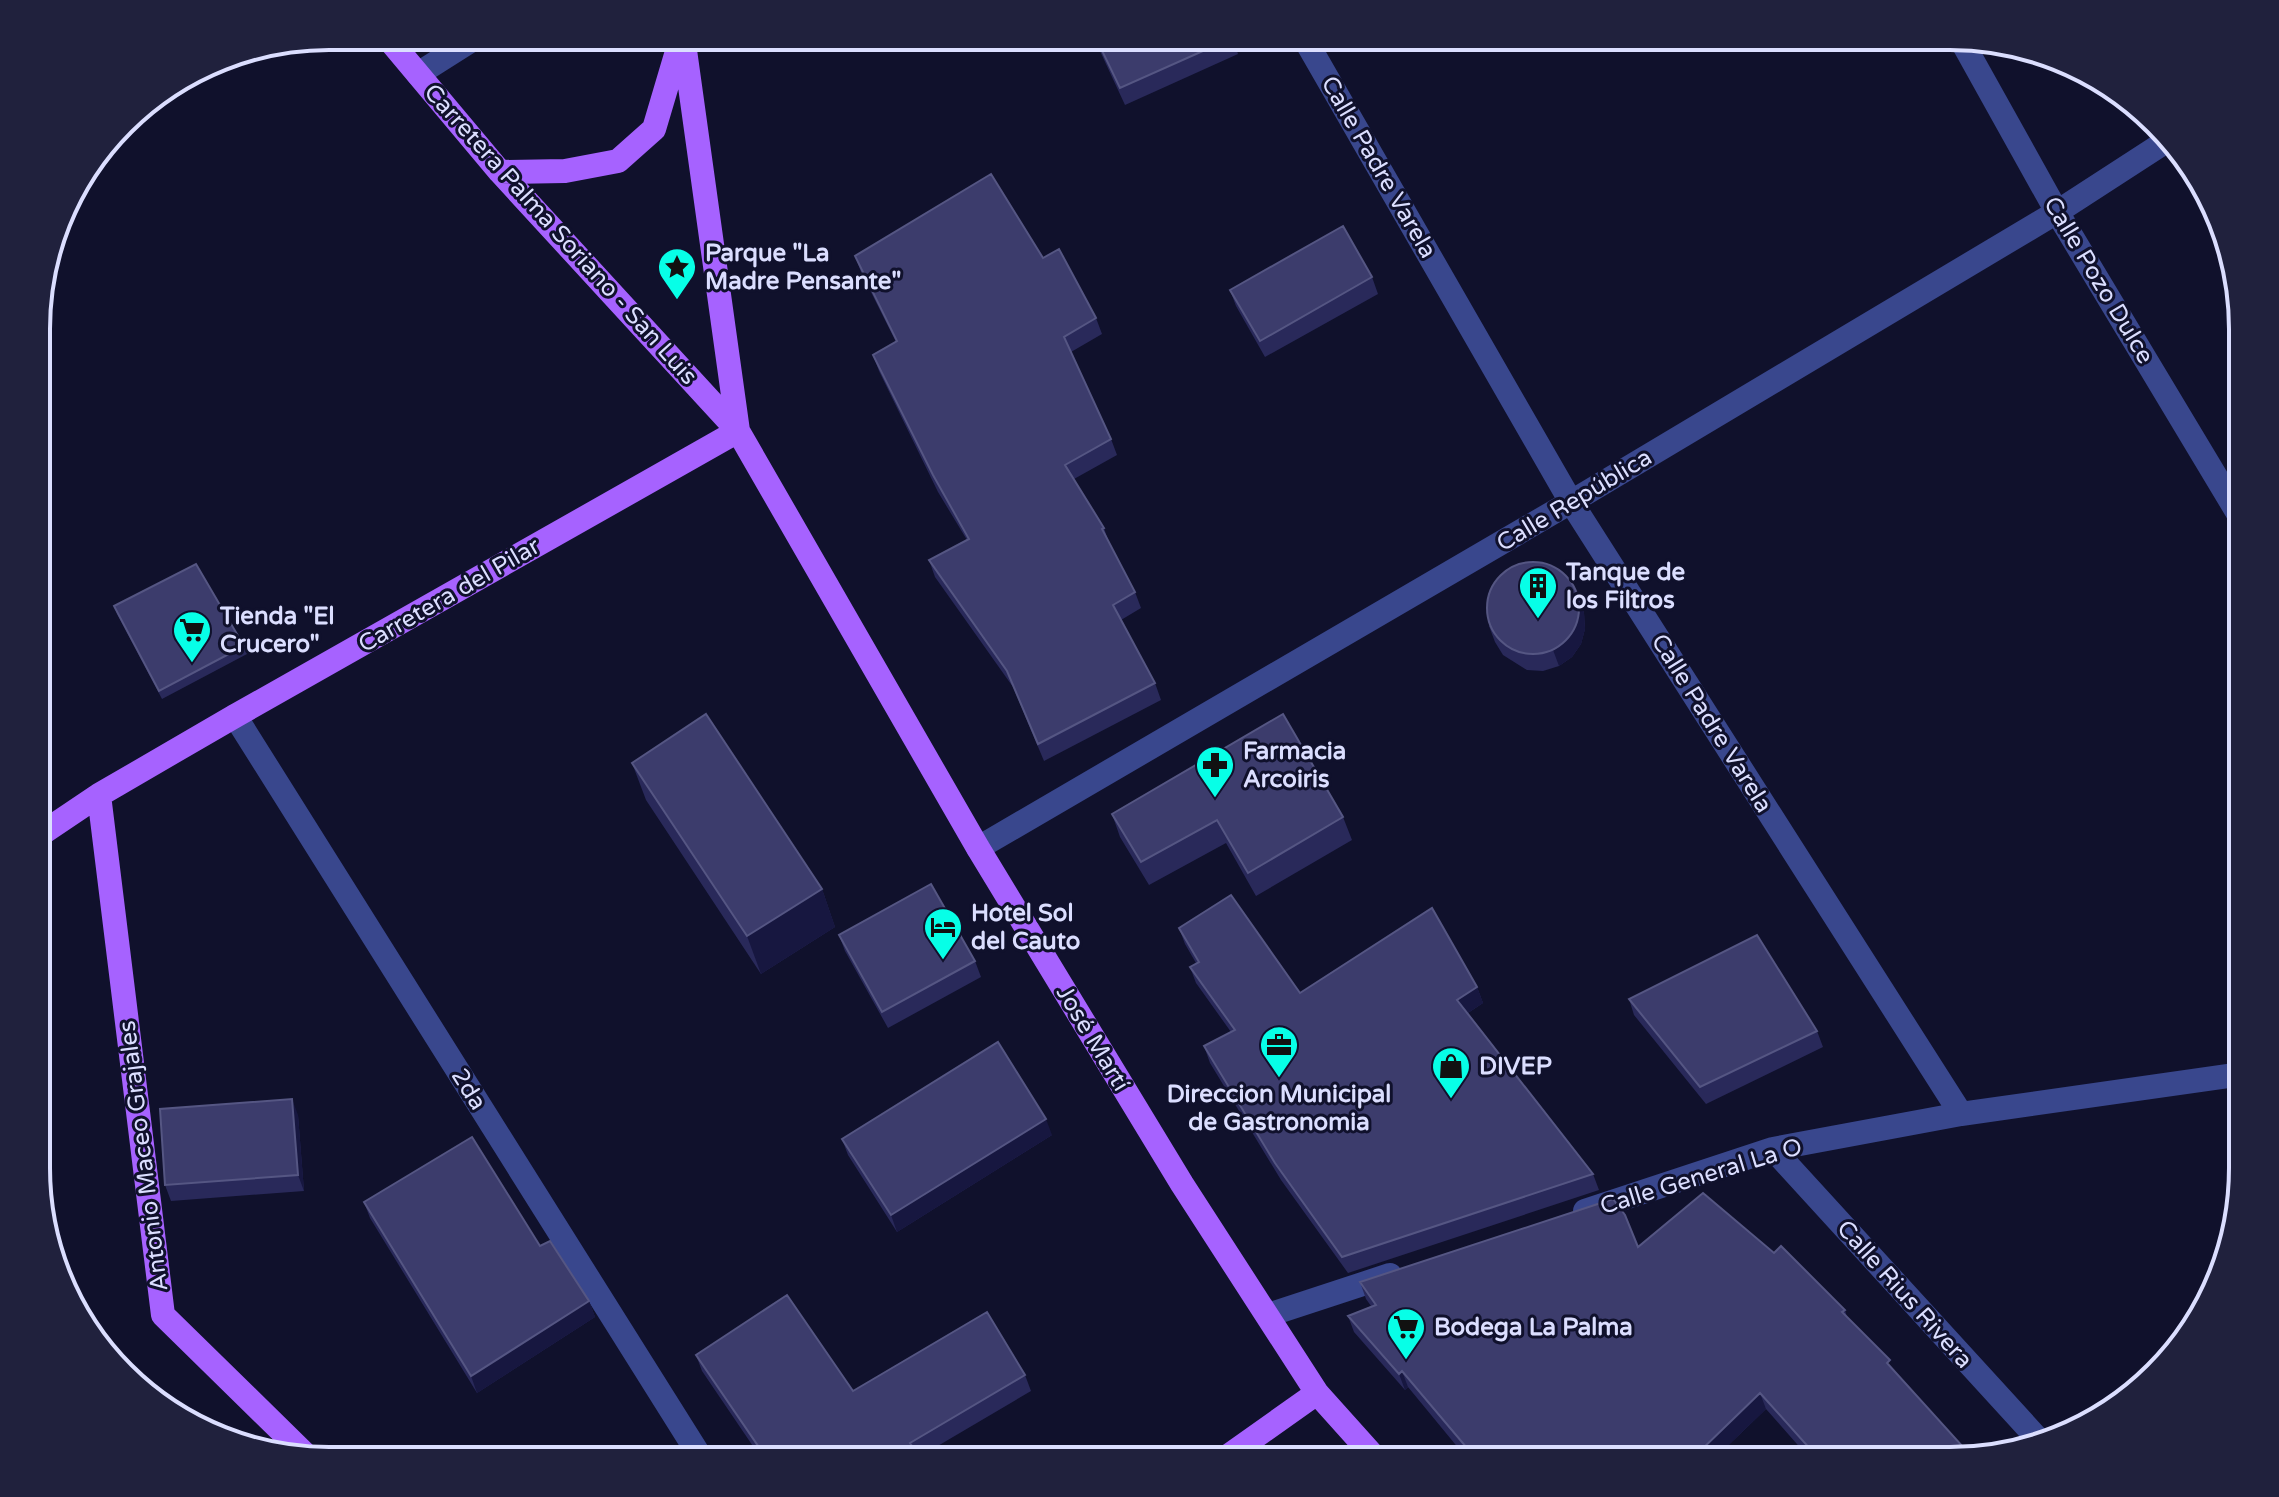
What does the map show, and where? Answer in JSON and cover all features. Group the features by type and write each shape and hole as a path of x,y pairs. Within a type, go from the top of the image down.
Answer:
{"main road":[{"name":"Carretera Palma Soriano - San Luis","path":"399,51 500,172 738,431"},
{"path":"500,172 565,171 618,161 654,129 678,51"},
{"path":"684,51 738,431"},
{"name":"Carretera del Pilar","path":"50,828 99,795 235,716 738,431"},
{"name":"José Martí","path":"738,431 978,848 1182,1184 1317,1393 1365,1446"},
{"name":"Antonio Maceo Grajales","path":"99,795 163,1315 296,1445"},
{"path":"1242,1446 1317,1393"}],"street":[{"name":"Calle Padre Varela","path":"1311,50 1571,502 1961,1114"},
{"path":"418,74 454,51"},
{"name":"Calle Pozo Dulce","path":"1967,51 2057,212 2228,497"},
{"name":"Calle República","path":"978,848 1571,502 2057,212 2159,146"},
{"name":"2da","path":"235,716 694,1447"},
{"name":"Calle General La O","path":"1565,1218 1773,1149 1961,1114 2228,1076"},
{"name":"Calle Rius Rivera","path":"1773,1149 2033,1434"},
{"path":"1268,1315 1416,1266"}],"building":[{"path":"1204,50 1120,88 1102,51"},
{"path":"991,174 1043,258 1059,249 1096,318 1064,337 1111,439 1065,465 1104,528 1135,592 1113,605 1155,683 1038,744 1007,671 929,560 969,539 873,355 897,341 855,256"},
{"path":"1343,226 1372,277 1260,341 1230,290"},
{"name":"Tanque de los Filtros","path":"1533,562 1551,565 1566,575 1576,590 1579,608 1576,626 1566,641 1551,651 1533,654 1515,651 1500,641 1490,626 1487,608 1490,590 1500,575 1515,565"},
{"path":"196,564 244,646 159,691 114,606"},
{"path":"706,714 822,889 747,936 632,763"},
{"path":"1283,714 1343,817 1248,873 1217,820 1141,862 1112,814"},
{"path":"931,884 975,961 882,1012 839,935"},
{"path":"1231,895 1300,993 1432,908 1477,987 1457,1000 1593,1174 1342,1257 1275,1163 1204,1046 1235,1030 1190,967 1199,962 1179,928"},
{"path":"1757,935 1817,1031 1700,1087 1629,999"},
{"path":"998,1042 1046,1119 891,1215 842,1139"},
{"path":"292,1099 298,1175 165,1185 160,1109"},
{"path":"472,1137 540,1246 550,1241 589,1301 471,1376 364,1202"},
{"path":"1703,1193 1774,1253 1781,1246 1845,1310 1842,1312 1890,1360 1887,1363 1962,1446 1808,1446 1760,1393 1705,1446 1466,1446 1402,1371 1399,1374 1348,1316 1376,1305 1360,1282 1613,1199 1625,1215 1638,1247"},
{"path":"787,1295 853,1391 987,1312 1025,1375 910,1443 912,1447 759,1447 696,1355"}],"place":[{"name":"Parque \"La Madre Pensante\"","path":"677,301"},
{"name":"Tanque de los Filtros","path":"1538,620"},
{"name":"Tienda \"El Crucero\"","path":"192,664"},
{"name":"Farmacia Arcoiris","path":"1215,799"},
{"name":"Hotel Sol del Cauto","path":"943,961"},
{"name":"Direccion Municipal de Gastronomia","path":"1279,1079"},
{"name":"DIVEP","path":"1451,1100"},
{"name":"Bodega La Palma","path":"1406,1361"}]}
